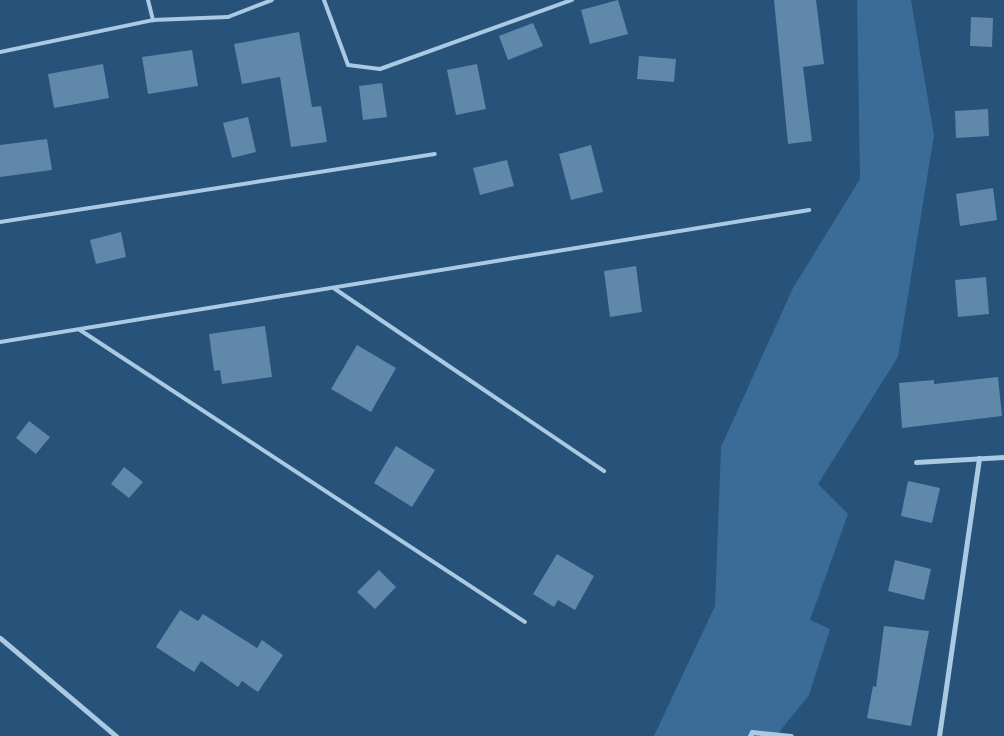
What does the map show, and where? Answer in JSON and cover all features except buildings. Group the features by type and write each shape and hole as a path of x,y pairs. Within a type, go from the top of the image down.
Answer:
{"street":[{"path":"916,462 1004,457"},
{"path":"939,736 979,458"},
{"path":"0,638 116,736"},
{"path":"750,736 752,732 791,736"}],"lane":[{"path":"148,0 153,20"},
{"path":"0,52 153,20 228,17 272,0"},
{"path":"324,0 348,64 380,69 572,0"},
{"path":"0,222 435,154"},
{"path":"0,342 809,210"},
{"path":"334,289 604,470"},
{"path":"79,329 525,622"}],"shaded area":[{"path":"857,0 911,0 934,135 898,357 818,484 848,514 810,620 830,629 809,695 776,736 654,736 715,606 721,447 793,288 860,179"}]}
